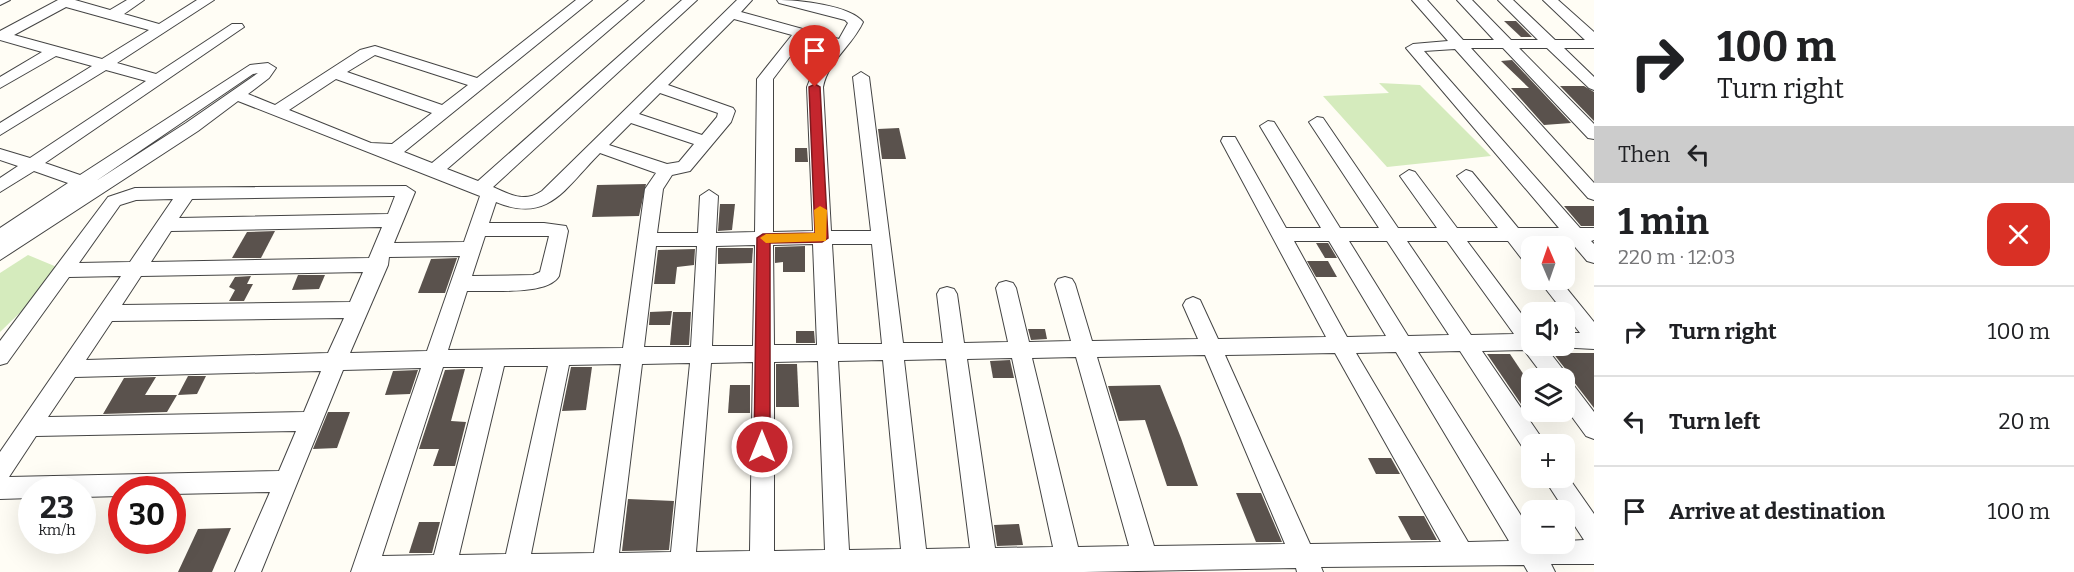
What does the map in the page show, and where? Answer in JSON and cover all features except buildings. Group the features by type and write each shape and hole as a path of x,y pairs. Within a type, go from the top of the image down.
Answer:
{"street":[{"path":"111,15 137,0"},
{"path":"0,130 207,0"},
{"path":"386,151 404,145 585,0"},
{"path":"434,171 637,0"},
{"path":"690,0 485,191 475,240 364,570 516,566 604,568 762,563 837,567 915,561 984,560 1070,565 1145,558 1180,565 1306,564 1461,554 1537,562 1594,552"},
{"path":"237,94 368,148 386,151 517,204 535,204 548,195 745,0"},
{"path":"784,0 855,19 855,25 815,79 837,567"},
{"path":"1419,0 1594,194"},
{"path":"1464,0 1594,134"},
{"path":"1505,0 1594,85"},
{"path":"1550,0 1594,42"},
{"path":"1,36 66,1 162,29"},
{"path":"731,14 842,44"},
{"path":"0,186 237,27"},
{"path":"762,563 765,79 801,33"},
{"path":"1,36 160,80"},
{"path":"1594,42 1459,44 1413,48 1594,256"},
{"path":"277,111 364,53 380,50 480,84"},
{"path":"0,83 54,51"},
{"path":"0,237 91,185 237,94 264,75 268,68 255,68 248,72 91,185 0,253"},
{"path":"335,73 445,112"},
{"path":"861,77 881,237 915,561"},
{"path":"596,146 666,170 684,167 725,118 727,111 718,105 657,87"},
{"path":"627,116 705,142"},
{"path":"1317,122 1526,434"},
{"path":"1268,126 1537,562"},
{"path":"1229,141 1341,345 1461,554"},
{"path":"0,154 91,185 108,193 114,201"},
{"path":"604,568 654,189 666,170"},
{"path":"1409,176 1521,329"},
{"path":"1466,176 1521,245"},
{"path":"0,357 114,201 126,195 402,190 406,192 313,421 248,572"},
{"path":"0,471 186,194"},
{"path":"682,564 701,355 709,196"},
{"path":"164,225 396,220"},
{"path":"64,270 135,269 381,257 544,229 559,231 549,276 535,282 460,284"},
{"path":"1281,235 1594,234"},
{"path":"647,240 881,237"},
{"path":"1065,285 1145,558"},
{"path":"1006,288 1070,565"},
{"path":"1556,290 1594,339"},
{"path":"947,294 984,560"},
{"path":"1193,305 1306,564"},
{"path":"105,313 359,310"},
{"path":"1575,340 1594,339"},
{"path":"68,369 435,359 1521,343"},
{"path":"516,566 560,357"},
{"path":"442,567 496,358"},
{"path":"1575,404 1594,429"},
{"path":"30,427 313,421"},
{"path":"0,488 286,481"},
{"path":"1562,488 1594,535"}],"green space":[{"path":"1379,83 1420,85 1491,156 1387,167 1323,96 1389,93"},
{"path":"28,255 64,270 0,332 0,273"}],"slow traffic":[{"path":"766,238 822,238 820,210"}],"route":[{"path":"762,447 763,238 822,238 815,87"}]}
